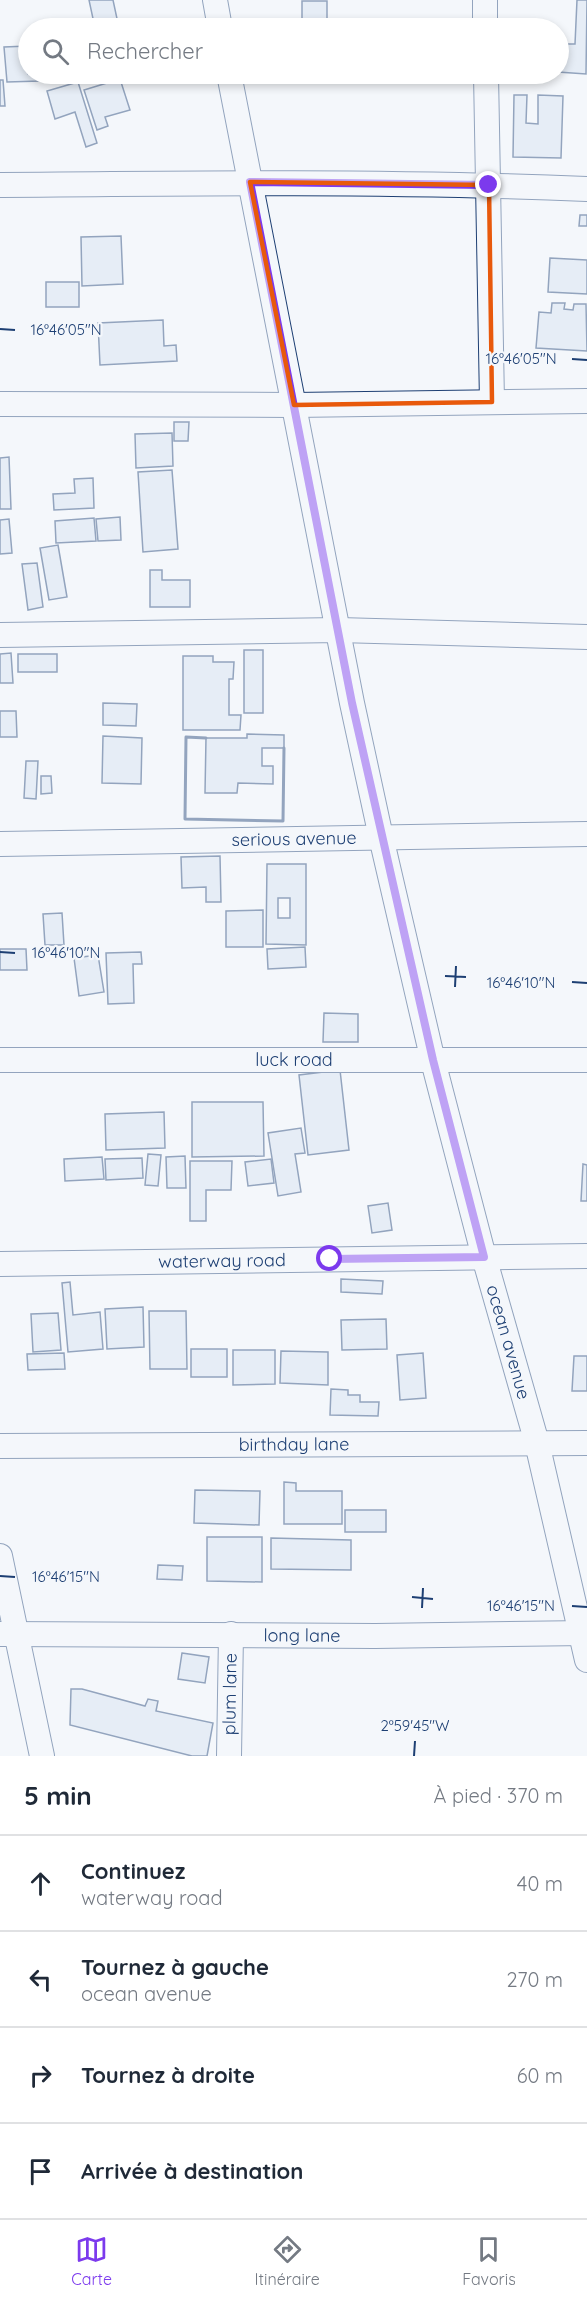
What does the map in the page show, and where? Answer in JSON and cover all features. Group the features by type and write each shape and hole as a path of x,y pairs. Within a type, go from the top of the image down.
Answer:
{"street":[{"path":"215,0 218,18"},
{"path":"485,0 485,18"},
{"name":"ocean avenue","path":"231,84 352,703 381,837 433,1060 484,1257 537,1443 584,1633 587,1660"},
{"path":"486,84 492,402"},
{"path":"0,185 250,182 489,185 587,189"},
{"path":"0,404 294,405 587,401"},
{"path":"0,635 339,630 587,637"},
{"name":"serious avenue","path":"0,844 587,834"},
{"name":"luck road","path":"0,1060 587,1060"},
{"name":"waterway road","path":"0,1264 587,1256"},
{"name":"birthday lane","path":"0,1446 587,1443"},
{"path":"0,1556 8,1633 42,1756"},
{"name":"long lane","path":"8,1633 375,1636 584,1633"},
{"name":"plum lane","path":"230,1756 231,1634"}],"highlighted area":[{"path":"250,182 489,185 492,402 294,405"}],"building":[{"path":"89,0 113,0 117,18 93,18"},
{"path":"577,0 587,0 586,74 569,73 569,44 575,44"},
{"path":"302,1 327,1 327,18 302,18"},
{"path":"18,46 18,82 7,82 4,47"},
{"path":"0,80 3,80 5,106 0,106"},
{"path":"79,84 97,143 86,147 75,112 55,119 47,91"},
{"path":"104,84 122,84 130,110 105,117 108,126 97,130 84,90"},
{"path":"514,95 527,95 526,123 538,124 538,95 563,96 561,158 513,157"},
{"path":"580,215 587,215 587,226 579,226"},
{"path":"121,236 123,284 82,286 81,237"},
{"path":"550,258 587,260 587,294 548,292"},
{"path":"46,282 79,282 79,307 46,307"},
{"path":"552,303 565,303 564,309 573,310 574,304 586,304 587,351 536,348 539,312 551,313"},
{"path":"163,320 164,346 176,345 177,361 100,365 98,323"},
{"path":"174,422 189,422 188,441 174,441"},
{"path":"172,433 173,466 136,468 135,434"},
{"path":"9,457 11,509 0,509 0,458"},
{"path":"172,470 178,549 143,552 138,472"},
{"path":"93,478 94,508 54,510 53,494 75,493 74,479"},
{"path":"120,517 121,540 98,541 96,519"},
{"path":"94,518 96,541 56,543 55,521"},
{"path":"9,519 12,553 0,554 0,520"},
{"path":"58,545 67,597 49,600 40,548"},
{"path":"37,563 43,607 28,610 22,564"},
{"path":"150,570 162,570 162,580 190,580 190,607 150,607"},
{"path":"244,650 263,650 263,713 244,713"},
{"path":"11,653 13,683 0,683 0,654"},
{"path":"18,654 57,654 57,672 18,672"},
{"path":"183,656 213,656 213,662 234,662 233,679 229,679 229,715 241,715 240,730 183,730"},
{"path":"103,703 137,704 136,726 103,725"},
{"path":"0,711 16,711 17,737 0,737"},
{"path":"247,734 284,735 284,748 262,748 262,766 273,766 273,784 238,783 237,793 205,793 206,738 247,738"},
{"path":"103,736 142,738 141,784 102,783"},
{"path":"26,761 38,761 36,799 24,798"},
{"path":"41,776 51,776 52,793 41,794"},
{"path":"220,856 221,902 206,902 206,887 182,888 181,857"},
{"path":"267,864 306,864 306,945 266,944","holes":["278,898 290,898 290,918 278,918"]},
{"path":"263,910 263,947 226,947 226,911"},
{"path":"62,913 64,945 45,945 43,914"},
{"path":"305,947 306,967 268,969 267,949"},
{"path":"0,949 26,949 27,970 0,970"},
{"path":"141,952 142,964 133,964 134,1003 108,1004 106,953"},
{"path":"98,955 104,992 79,996 74,958"},
{"path":"324,1013 358,1014 358,1042 323,1042"},
{"path":"340,1070 349,1150 308,1155 299,1075"},
{"path":"192,1102 263,1102 264,1156 192,1157"},
{"path":"164,1112 165,1148 106,1150 105,1114"},
{"path":"301,1128 305,1153 295,1154 301,1192 278,1196 268,1133"},
{"path":"148,1154 161,1155 158,1186 145,1185"},
{"path":"185,1156 186,1188 167,1188 166,1157"},
{"path":"102,1157 104,1179 65,1181 64,1159"},
{"path":"142,1158 143,1178 106,1180 105,1159"},
{"path":"271,1159 274,1183 248,1186 245,1162"},
{"path":"190,1161 232,1161 231,1190 206,1190 206,1221 190,1221"},
{"path":"583,1164 587,1165 587,1201 581,1201"},
{"path":"388,1203 392,1230 372,1233 368,1206"},
{"path":"341,1279 383,1281 382,1294 341,1292"},
{"path":"70,1282 73,1315 100,1312 103,1349 68,1352 62,1283"},
{"path":"143,1307 144,1347 107,1349 105,1309"},
{"path":"149,1311 186,1311 187,1369 150,1369"},
{"path":"58,1313 61,1350 33,1352 31,1314"},
{"path":"386,1319 387,1349 342,1350 341,1320"},
{"path":"191,1349 227,1349 227,1377 191,1377"},
{"path":"233,1350 275,1350 275,1384 233,1385"},
{"path":"281,1351 328,1352 328,1385 280,1383"},
{"path":"64,1353 65,1369 28,1370 27,1354"},
{"path":"423,1353 426,1398 400,1400 397,1355"},
{"path":"574,1356 587,1356 587,1391 572,1391"},
{"path":"331,1389 348,1390 348,1395 360,1395 360,1402 379,1402 378,1416 330,1415"},
{"path":"284,1482 296,1483 296,1491 342,1491 342,1524 284,1524"},
{"path":"195,1490 260,1491 259,1525 194,1523"},
{"path":"345,1510 386,1510 386,1532 345,1532"},
{"path":"207,1537 262,1537 262,1582 207,1581"},
{"path":"271,1538 351,1540 351,1570 271,1569"},
{"path":"158,1565 183,1566 182,1580 157,1579"},
{"path":"182,1653 209,1657 205,1683 178,1679"},
{"path":"71,1689 82,1689 145,1706 148,1699 158,1701 156,1711 213,1723 207,1756 192,1756 70,1725"}],"wall":[{"path":"206,738 186,737 185,819 283,821 284,748"}],"route":[{"path":"330,1259 484,1257 433,1060 381,837 352,703 250,182 489,185"}]}
